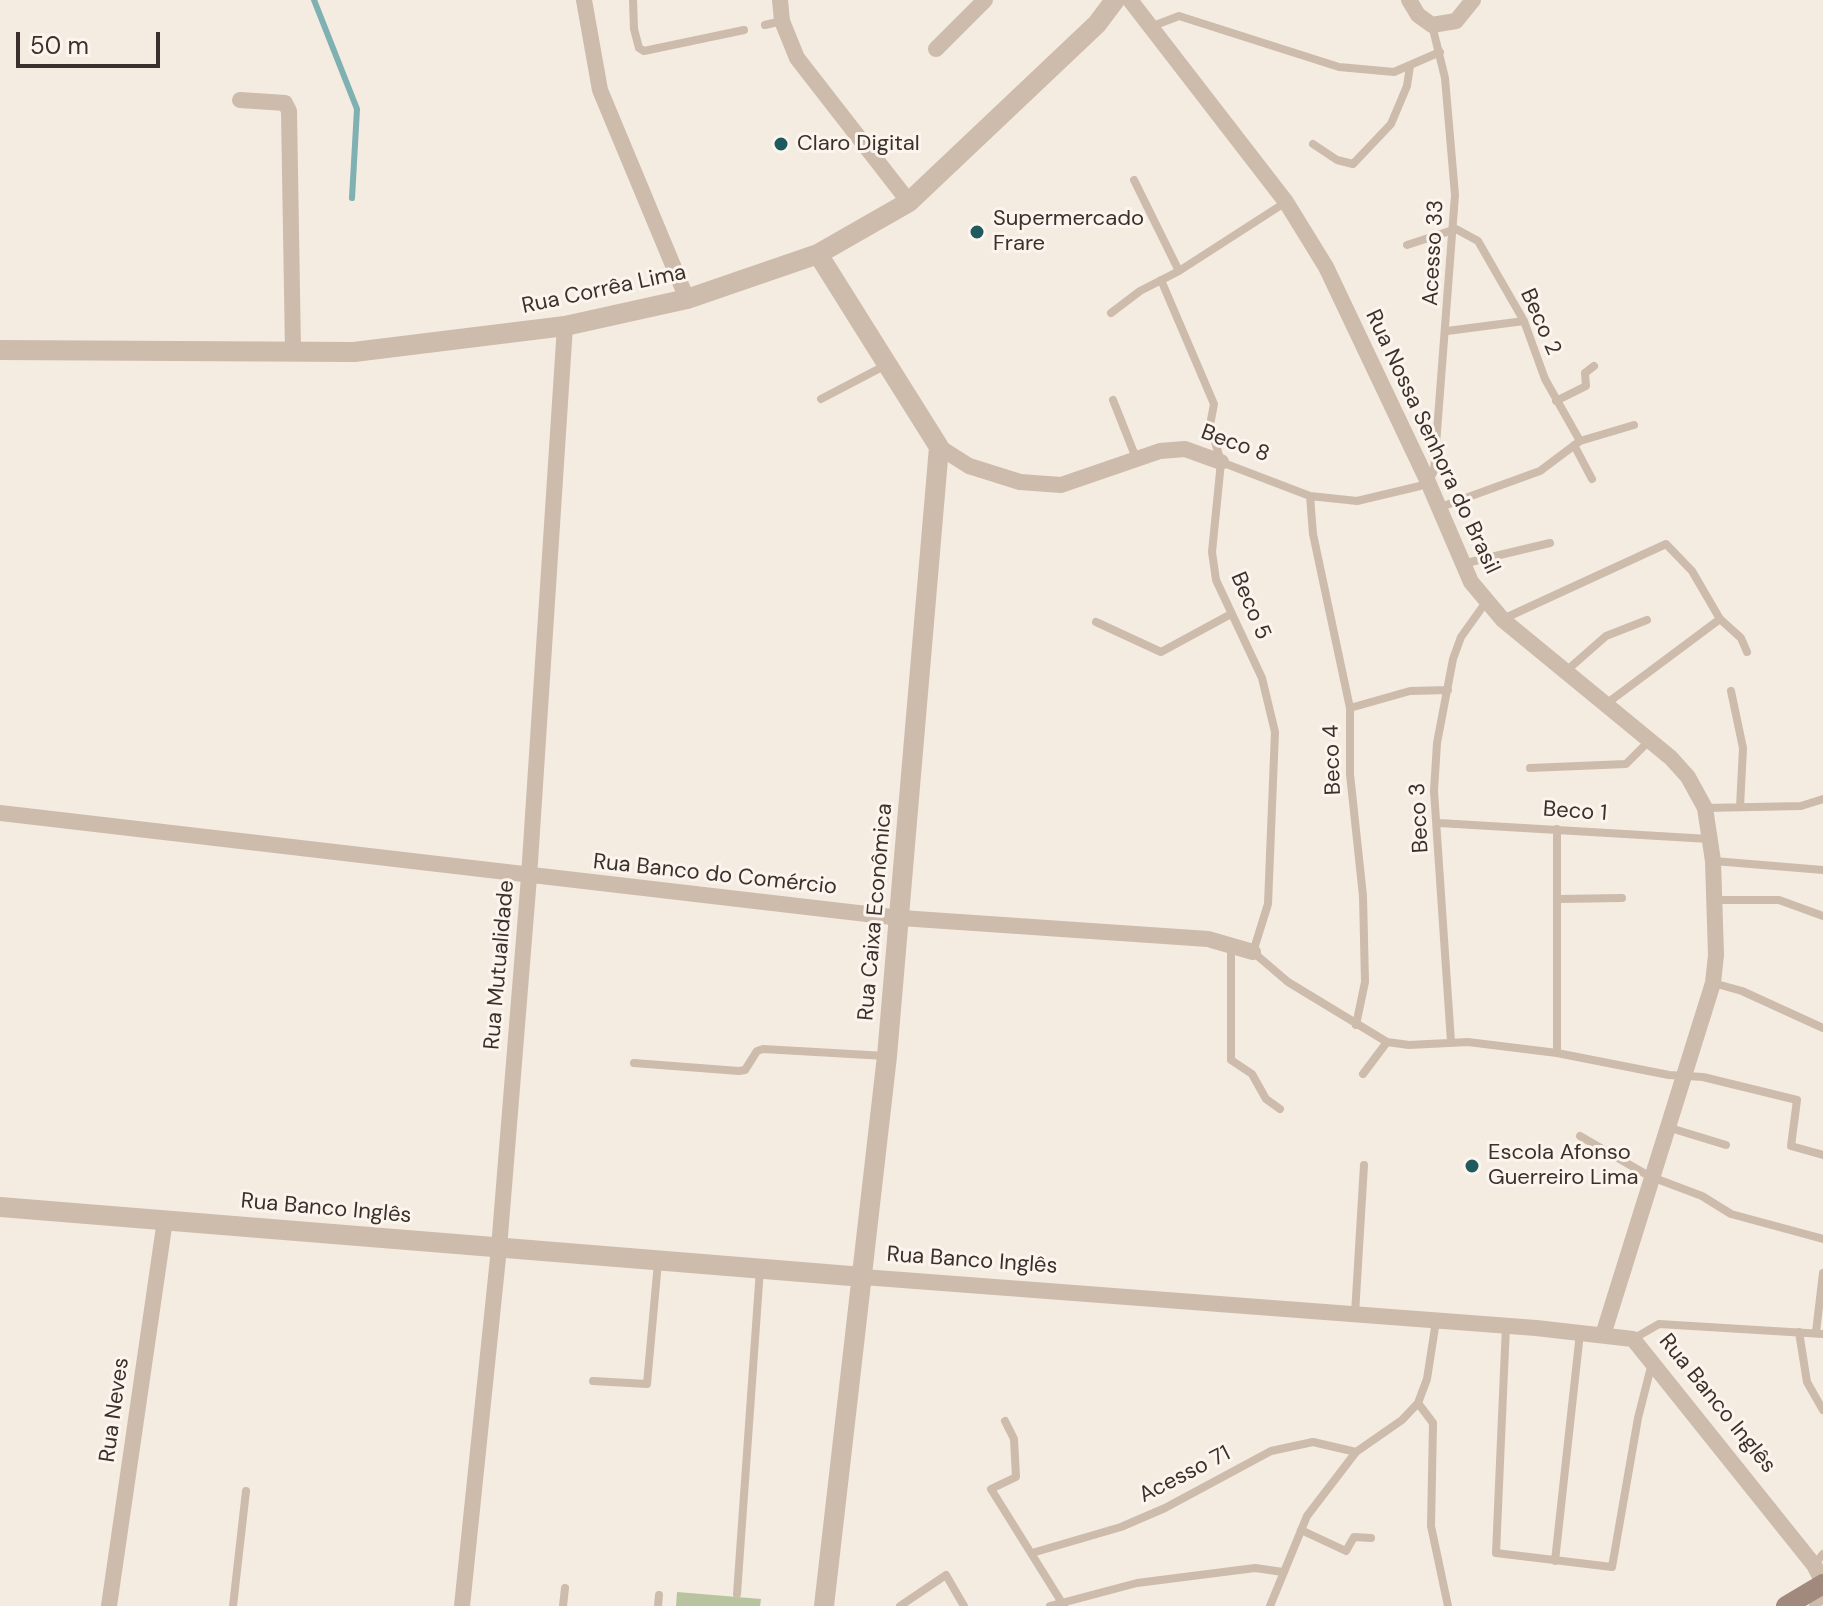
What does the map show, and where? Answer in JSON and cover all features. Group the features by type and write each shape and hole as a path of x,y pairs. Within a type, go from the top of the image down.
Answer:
{"main road":[{"path":"1786,1606 1823,1583"}],"street":[{"path":"584,0 600,90 687,299"},
{"path":"780,0 782,21 797,58 909,202"},
{"path":"936,49 985,0"},
{"name":"Rua Corrêa Lima","path":"0,350 354,352 565,326 687,299 818,254 909,202 1097,24 1115,0"},
{"name":"Rua Nossa Senhora do Brasil","path":"1130,0 1286,202 1335,285 1428,482 1462,564 1486,602 1503,620 1606,704 1688,777 1705,808 1713,861 1716,955 1713,983 1649,1176 1603,1335"},
{"path":"1409,0 1418,15 1432,25 1456,21 1473,0"},
{"path":"240,100 285,103 289,111 293,351"},
{"path":"818,254 939,447"},
{"name":"Rua Mutualidade","path":"462,1606 499,1248 529,877 565,326"},
{"name":"Beco 8","path":"939,447 969,466 1020,482 1061,485 1136,458 1185,449 1221,462"},
{"name":"Rua Caixa Econômica","path":"824,1606 901,918 939,447"},
{"name":"Rua Banco do Comércio","path":"0,813 901,918 1231,943 1253,952"},
{"name":"Rua Banco Inglês","path":"0,1207 1506,1326 1633,1339 1819,1559 1823,1583"},
{"name":"Rua Neves","path":"109,1606 165,1220"}],"lane":[{"path":"633,0 634,29 639,48 644,51 744,30"},
{"path":"1153,26 1179,16 1339,67 1394,72 1440,52"},
{"path":"765,25 782,21"},
{"name":"Acesso 33","path":"1428,482 1437,457 1456,229 1454,180 1440,52 1432,25"},
{"path":"1313,144 1337,160 1353,164 1391,124 1407,86 1410,66"},
{"path":"1134,180 1179,271"},
{"path":"1111,313 1140,291 1179,271 1286,202"},
{"path":"1407,245 1456,229"},
{"name":"Beco 2","path":"1456,229 1478,241 1524,321 1592,479"},
{"name":"Beco 5","path":"1161,280 1214,404 1210,425 1221,462 1212,552 1216,580 1262,678 1275,732 1268,904 1253,952"},
{"path":"1447,331 1524,321"},
{"path":"821,399 889,363"},
{"path":"1556,401 1586,386 1585,373 1594,366"},
{"path":"1113,400 1136,458"},
{"path":"1438,509 1540,471 1577,443 1634,425"},
{"name":"Beco 8","path":"1221,462 1310,496 1357,501 1428,482"},
{"name":"Beco 4","path":"1310,496 1313,534 1350,708 1350,774 1363,896 1364,968 1356,1025"},
{"path":"1462,564 1550,543"},
{"path":"1503,620 1666,544 1692,571 1720,619 1741,638 1747,652"},
{"name":"Beco 3","path":"1451,1042 1439,823 1434,791 1437,743 1461,637 1486,602"},
{"path":"1096,622 1161,652 1231,614"},
{"path":"1606,704 1720,619"},
{"path":"1565,672 1606,636 1647,620"},
{"path":"1350,708 1410,691 1448,690"},
{"path":"1731,691 1743,748 1740,807"},
{"path":"1530,768 1626,764 1649,741"},
{"path":"1705,808 1801,806 1823,799"},
{"name":"Beco 1","path":"1439,823 1709,839"},
{"path":"1557,829 1557,1053"},
{"path":"1713,861 1823,870"},
{"path":"1557,899 1622,898"},
{"path":"1714,900 1779,900 1823,916"},
{"path":"1231,943 1231,1060 1252,1074 1266,1099 1280,1109"},
{"name":"Rua Banco do Comércio","path":"1253,952 1288,982 1387,1042 1409,1045 1451,1042 1557,1053 1720,1081 1797,1100 1791,1146 1823,1155"},
{"path":"1713,983 1742,991 1823,1028"},
{"path":"1363,1074 1387,1042"},
{"path":"634,1063 739,1071 745,1070 757,1051 763,1049 887,1056"},
{"path":"1666,1127 1726,1145"},
{"path":"1580,1136 1649,1176 1702,1196 1731,1214 1823,1239"},
{"path":"1355,1314 1364,1165"},
{"path":"593,1381 647,1384 658,1261"},
{"path":"737,1594 760,1269"},
{"path":"1633,1339 1659,1324 1819,1333 1823,1273"},
{"path":"1270,1606 1307,1516 1356,1452 1402,1420 1418,1403 1427,1379 1436,1321"},
{"path":"1506,1326 1496,1553 1612,1567 1638,1418 1653,1361"},
{"path":"1799,1332 1807,1382 1823,1410"},
{"path":"1555,1561 1580,1333"},
{"path":"1418,1403 1433,1423 1431,1526 1448,1606"},
{"path":"1005,1421 1014,1439 1016,1477 991,1489 1062,1603"},
{"name":"Acesso 71","path":"1032,1553 1121,1527 1271,1451 1313,1442 1356,1452"},
{"path":"233,1606 246,1491"},
{"path":"1301,1530 1346,1551 1354,1537 1371,1538"},
{"path":"1050,1606 1137,1583 1255,1568 1283,1572"},
{"path":"900,1606 946,1575 964,1606"},
{"path":"563,1606 565,1588"},
{"path":"658,1606 659,1595"},
{"path":"1813,1606 1823,1600"}],"green space":[{"path":"677,1592 761,1599 760,1606 676,1606"}],"waterway":[{"path":"314,0 357,109 352,198"}],"place":[{"name":"Claro Digital","path":"781,144"},
{"name":"Supermercado Frare","path":"977,232"},
{"name":"Escola Afonso Guerreiro Lima","path":"1472,1166"}]}
